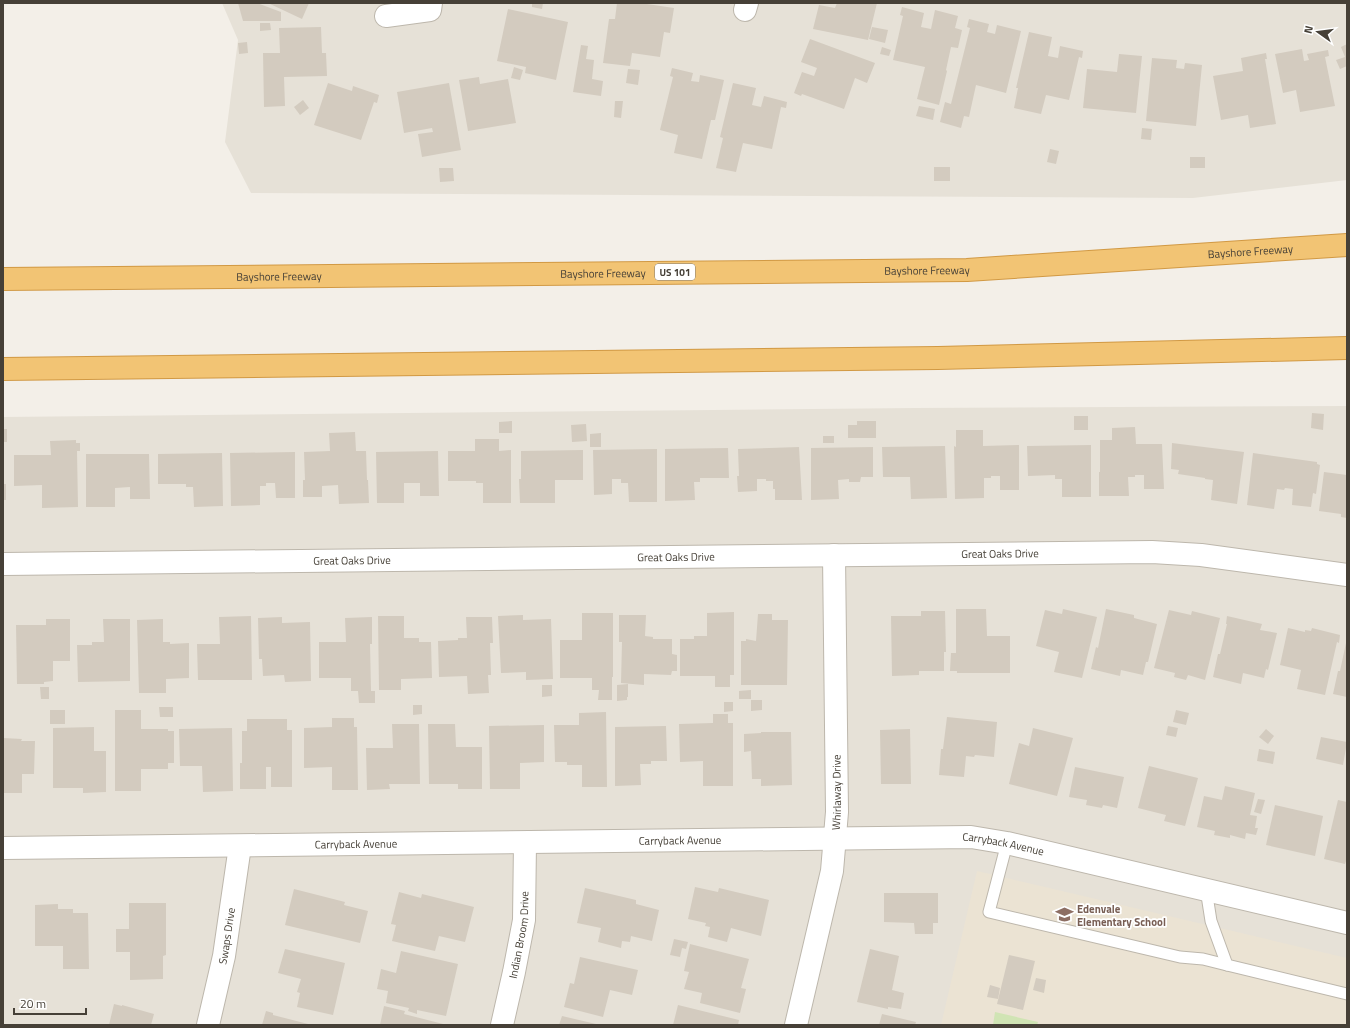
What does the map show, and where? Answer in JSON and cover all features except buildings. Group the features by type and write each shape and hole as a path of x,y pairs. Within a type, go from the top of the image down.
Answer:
{"highway":[{"name":"Bayshore Freeway","path":"3,279 968,270 1347,245"},
{"path":"3,369 938,358 1347,348"}],"street":[{"path":"386,16 430,10 431,3"},
{"name":"Great Oaks Drive","path":"3,564 1152,552 1201,555 1347,575"},
{"name":"Whirlaway Drive","path":"796,1025 832,871 835,839 837,812 834,555"},
{"name":"Carryback Avenue","path":"3,848 971,837 1007,843 1347,923"},
{"name":"Indian Broom Drive","path":"502,1025 524,920 525,843"},
{"name":"Swaps Drive","path":"208,1025 224,956 240,846"}],"lane":[{"path":"1007,843 989,912 1180,957 1202,959 1347,994"},
{"path":"1206,890 1211,921 1227,965"}],"shaded area":[{"path":"222,3 1347,3 1347,180 1193,198 251,193 225,142 238,40"},
{"path":"1347,406 1347,1025 3,1025 3,417 915,408"},
{"name":"Edenvale Elementary School","path":"977,871 1347,958 1347,1025 941,1025"}],"green space":[{"path":"995,1012 1038,1022 1037,1025 993,1025"}],"place":[{"name":"Edenvale Elementary School","path":"1064,915"}]}
